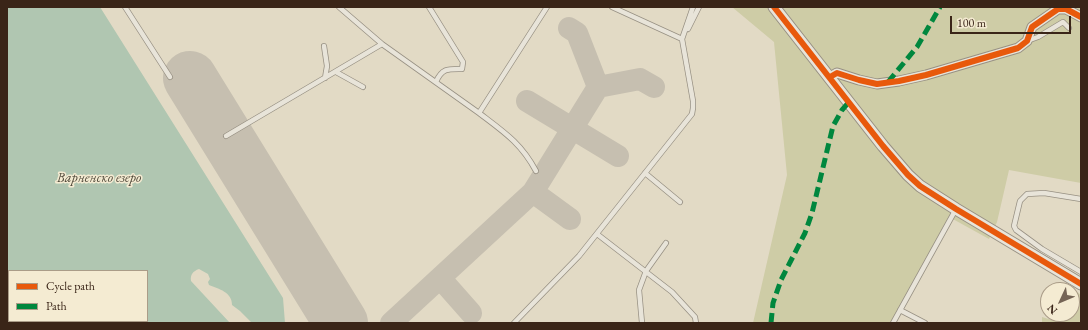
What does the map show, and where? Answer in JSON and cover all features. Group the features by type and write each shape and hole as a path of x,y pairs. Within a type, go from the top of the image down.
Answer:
{"street":[{"path":"774,7 883,146 920,186 1081,284"},
{"path":"830,77 837,73 877,84 926,75 1018,48 1027,41 1032,27 1058,9 1066,9 1081,17"}],"lane":[{"path":"125,7 170,77"},
{"path":"339,7 382,44 480,113 517,143 528,157 536,171"},
{"path":"430,7 463,62 462,69 449,69 443,71 436,82"},
{"path":"480,113 547,7"},
{"path":"612,7 682,39"},
{"path":"514,323 580,256 692,114 694,101 682,39 693,7"},
{"path":"682,39 699,7"},
{"path":"1027,41 1038,37 1063,22 1069,28"},
{"path":"226,136 382,44"},
{"path":"324,46 327,66 325,78"},
{"path":"336,72 363,88"},
{"path":"645,173 680,202"},
{"path":"1081,199 1044,193 1027,194 1020,201 1014,226 1016,230 1042,249 1081,272"},
{"path":"893,323 956,209"},
{"path":"597,234 672,292 687,307 695,318 696,323"},
{"path":"642,323 639,290 646,272 666,243"},
{"path":"900,310 924,323"}],"shaded area":[{"path":"732,7 1081,7 1081,183 1009,170 997,222 989,239 951,218 893,323 753,323 787,175 774,42"},
{"path":"1080,294 1081,295 1081,323 1042,323 1080,322"}],"water":[{"name":"Варненско езеро","path":"7,7 100,7 283,298 285,323 252,323 232,305 230,297 227,294 209,285 208,282 210,279 208,274 199,269 195,271 192,274 191,281 230,323 7,323"}],"taxiway":[{"path":"569,28 577,33 598,87"},
{"path":"391,323 533,192 598,87 640,79 654,87"},
{"path":"527,101 618,156"},
{"path":"533,192 570,219"},
{"path":"441,279 471,313"}],"runway":[{"path":"190,78 341,323"}],"marked path":[{"path":"888,82 917,47 940,7"},
{"path":"771,323 773,303 781,280 805,233 812,213 833,126 842,110 849,102"}],"cycle path":[{"path":"774,7 883,146 908,175 920,186 1081,284"},
{"path":"830,77 837,73 877,84 926,75 1018,48 1027,41 1032,27 1058,9 1066,9 1081,17"}]}
